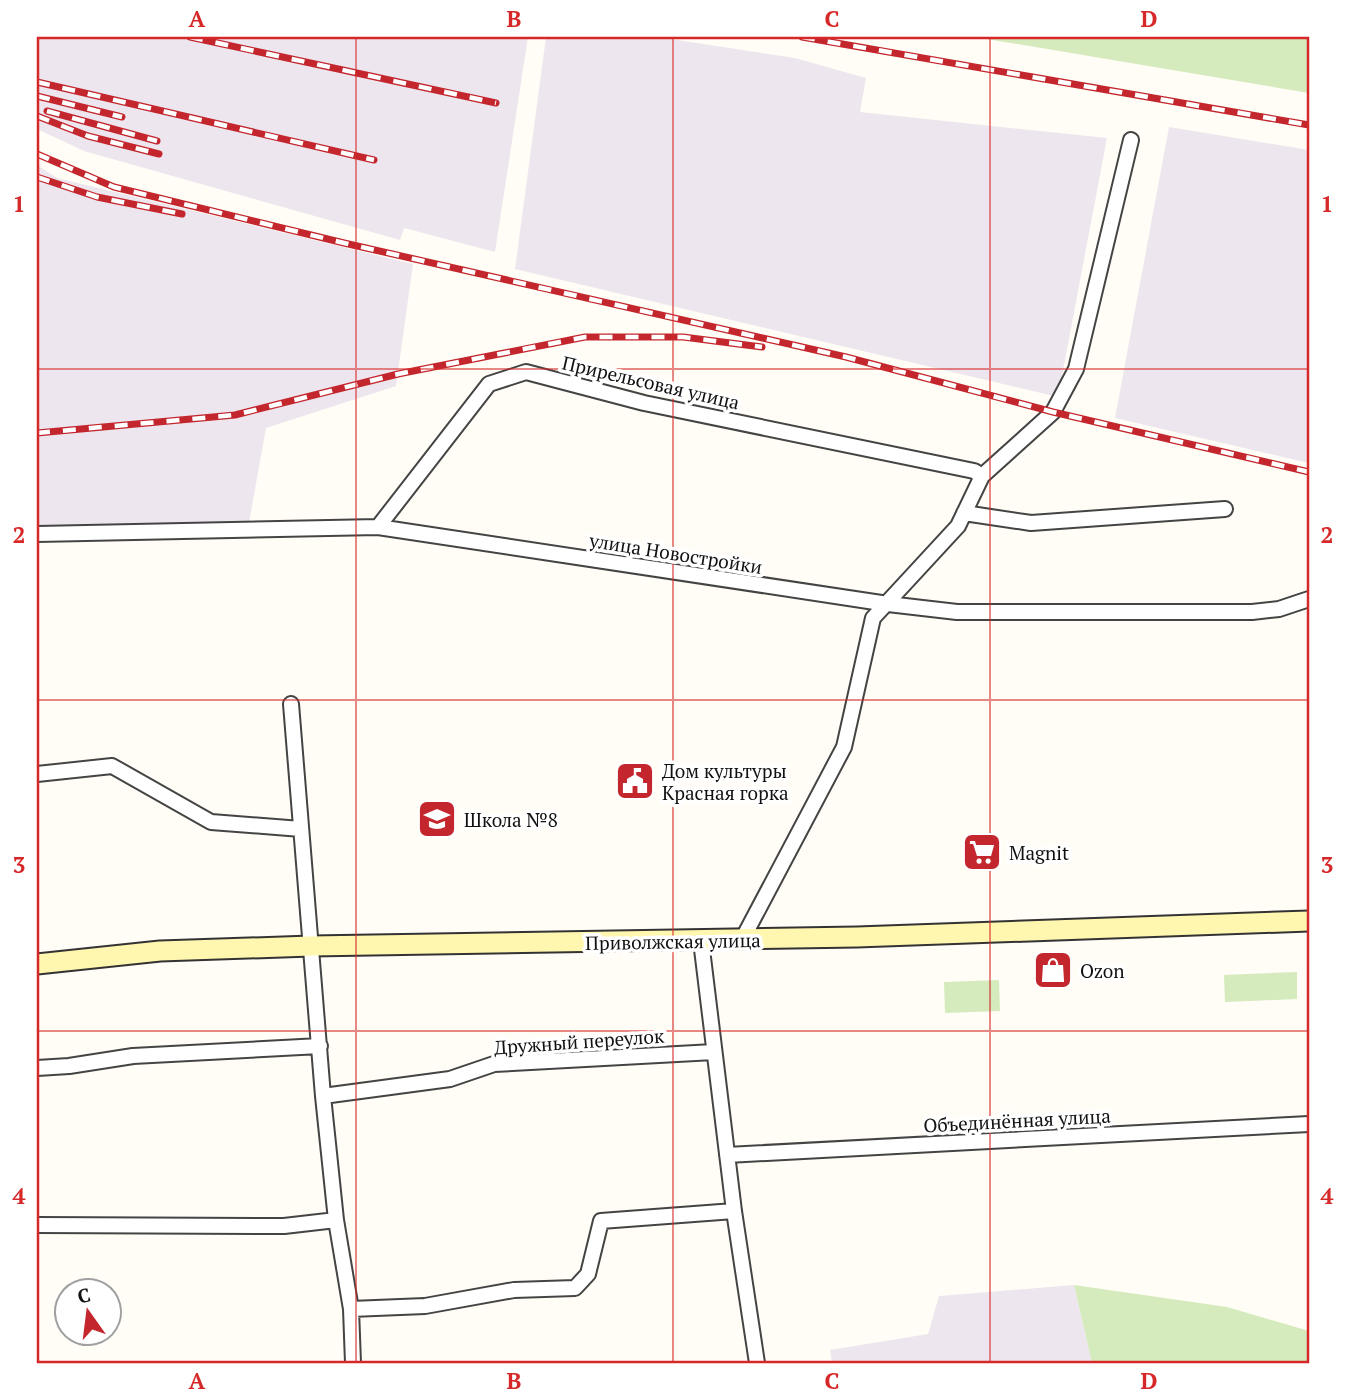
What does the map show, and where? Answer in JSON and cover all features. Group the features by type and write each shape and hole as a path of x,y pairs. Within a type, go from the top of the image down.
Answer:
{"main road":[{"name":"Приволжская улица","path":"37,964 160,951 311,946 741,940 1309,921"}],"street":[{"path":"741,940 844,747 873,618 958,526 982,476 1053,412 1076,369 1131,140"},
{"name":"Прирельсовая улица","path":"378,527 489,384 526,372 644,403 974,471 982,476"},
{"path":"964,513 1031,523 1225,509"},
{"name":"улица Новостройки","path":"37,534 378,527 888,604 957,612 1252,612 1279,609 1309,599"},
{"path":"291,704 323,1096 336,1220 351,1309 353,1363"},
{"path":"37,774 112,766 211,822 301,830"},
{"path":"701,941 726,1154 757,1363"},
{"path":"37,1068 133,1056 320,1046"},
{"name":"Дружный переулок","path":"323,1096 450,1079 494,1064 713,1052"},
{"name":"Объединённая улица","path":"726,1154 1309,1124"},
{"path":"351,1309 425,1306 514,1290 575,1288 588,1274 601,1221 734,1211"},
{"path":"37,1225 284,1226 336,1220"}],"shaded area":[{"path":"37,37 528,37 495,252 404,228 400,240 84,151 37,129"},
{"path":"546,37 657,37 795,58 866,78 860,112 1107,138 1058,397 515,269"},
{"path":"1169,127 1309,150 1309,463 1115,418"},
{"path":"37,165 57,178 413,264 396,386 266,428 249,523 37,525"},
{"path":"1074,1285 1092,1363 832,1363 830,1350 928,1334 939,1296"}],"green space":[{"path":"975,37 1309,37 1309,93"},
{"path":"1297,972 1297,999 1225,1002 1224,975"},
{"path":"999,980 1000,1011 945,1013 944,982"},
{"path":"1074,1285 1227,1307 1309,1331 1309,1363 1092,1363"}],"railway":[{"path":"190,37 496,103"},
{"path":"802,37 1309,125"},
{"path":"37,82 374,160"},
{"path":"37,96 122,117"},
{"path":"47,111 157,141"},
{"path":"37,116 88,136 159,154"},
{"path":"37,154 114,187 344,243 846,357 1053,412 1309,472"},
{"path":"37,177 97,197 182,214"},
{"path":"37,433 235,415 398,374 585,337 683,337 762,347"}],"place":[{"name":"Дом культуры Красная горка","path":"635,781"},
{"name":"Школа №8","path":"437,819"},
{"name":"Magnit","path":"982,852"},
{"name":"Ozon","path":"1053,970"}]}
